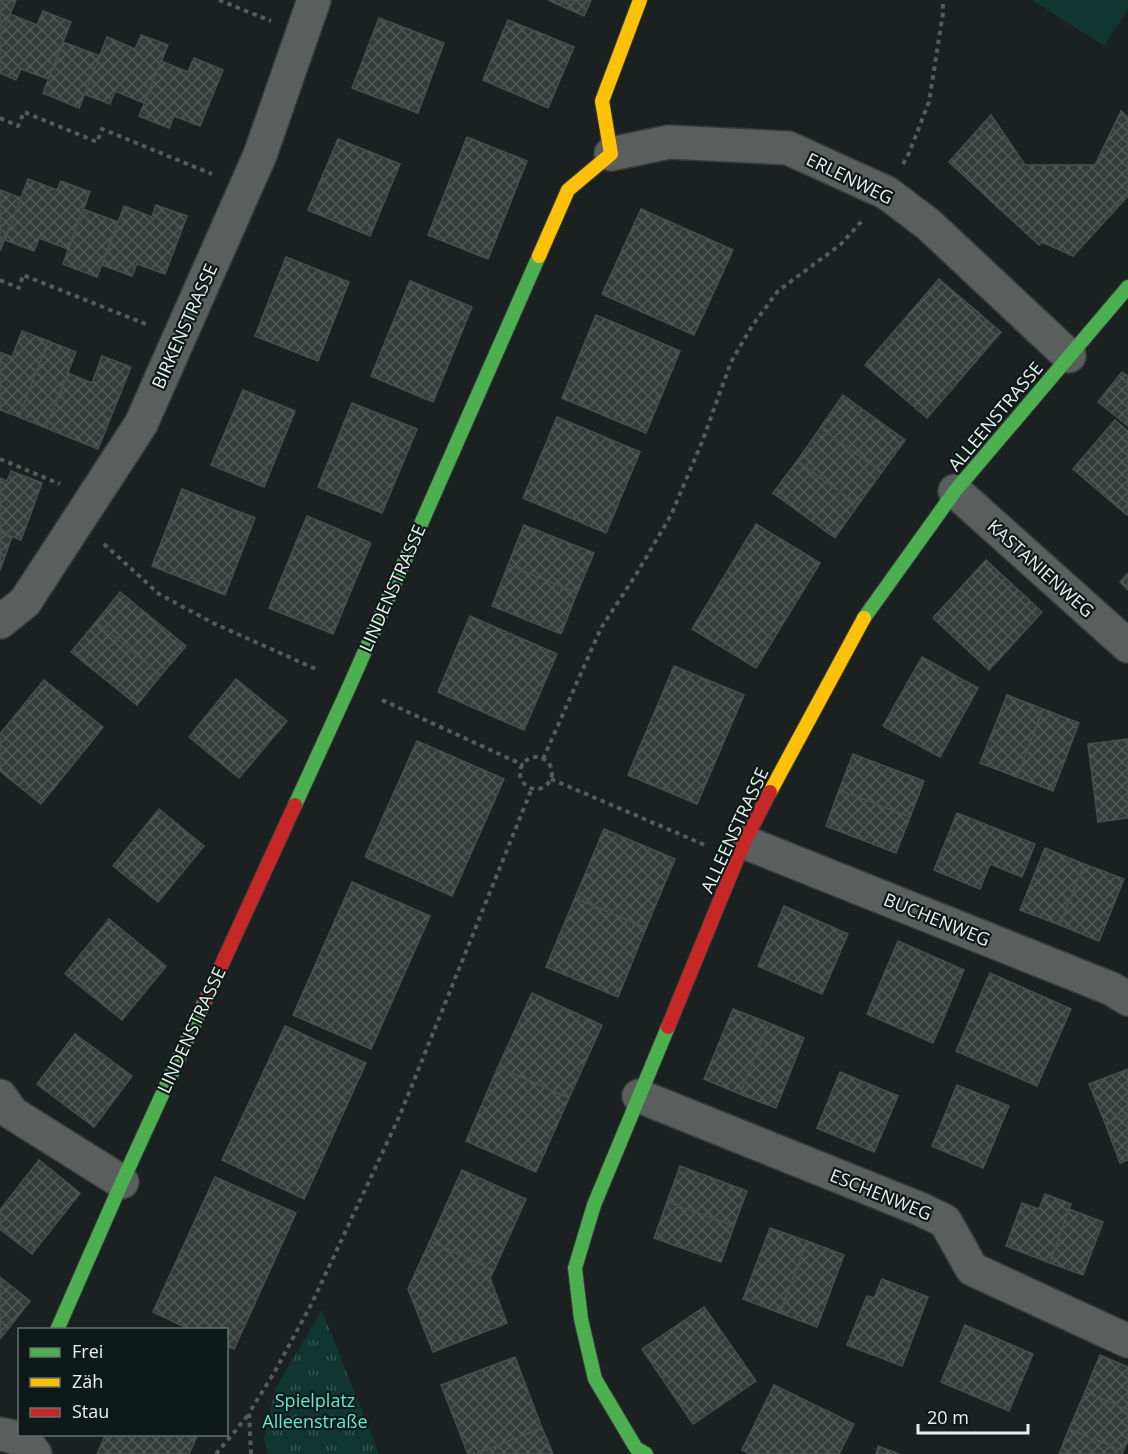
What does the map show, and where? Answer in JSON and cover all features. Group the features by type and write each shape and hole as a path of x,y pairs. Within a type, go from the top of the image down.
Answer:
{"street":[{"name":"BIRKENSTRASSE","path":"0,622 25,602 141,424 260,155 314,0"},
{"path":"611,154 602,101 640,0"},
{"name":"ERLENWEG","path":"611,154 669,142 788,148 887,193 928,224 1069,357"},
{"name":"LINDENSTRASSE","path":"57,1328 350,685 568,189 611,154"},
{"name":"ALLEENSTRASSE","path":"646,1454 636,1448 595,1379 581,1319 575,1268 594,1205 639,1096 741,850 859,624 955,491 1128,287"},
{"name":"KASTANIENWEG","path":"955,491 1128,646"},
{"name":"BUCHENWEG","path":"741,850 1112,989 1128,999"},
{"path":"0,1096 12,1113 122,1182"},
{"name":"ESCHENWEG","path":"639,1096 945,1221 972,1269 1128,1341"}],"path":[{"path":"219,0 275,23"},
{"path":"543,759 601,628 671,515 702,442 731,363 752,326 778,291 840,245 887,193 909,153 929,102 943,0"},
{"path":"0,118 18,126 24,112 97,142 102,129 217,176"},
{"path":"0,280 19,288 23,276 151,327"},
{"path":"0,459 52,481"},
{"path":"127,566 159,594 213,623 522,765"},
{"path":"538,757 543,759 550,764 551,779 542,788 532,788 521,779 522,765 529,759 538,757"},
{"path":"551,779 741,850"},
{"path":"216,1454 249,1413 274,1373 312,1303 400,1115 532,788"},
{"path":"249,1413 251,1454"}],"green space":[{"path":"1032,0 1128,0 1128,9 1104,46"},
{"name":"Spielplatz Alleenstraße","path":"322,1310 379,1454 268,1454 264,1439 275,1389"}],"building":[{"path":"0,0 16,0 0,38"},
{"path":"548,0 591,0 584,16"},
{"path":"43,11 71,22 48,79 21,69 16,80 0,73 0,38 10,14 37,25"},
{"path":"379,18 444,43 418,113 352,88"},
{"path":"508,20 574,47 548,108 483,80"},
{"path":"141,35 168,45 144,103 115,91 110,104 84,94 107,37 135,49"},
{"path":"63,42 100,56 79,108 43,93"},
{"path":"194,58 223,70 200,126 174,116 169,128 139,116 161,61 188,72"},
{"path":"1121,111 1128,117 1128,196 1073,256 1042,242 1039,245 949,162 991,115 1025,165 1095,165"},
{"path":"467,137 527,161 488,259 428,235"},
{"path":"338,139 400,164 370,236 308,210"},
{"path":"28,179 57,190 61,181 90,192 68,249 39,238 34,251 5,240"},
{"path":"0,190 21,198 0,251"},
{"path":"156,205 187,216 165,274 137,264 132,276 102,265 124,206 152,217"},
{"path":"83,209 118,222 97,277 63,264"},
{"path":"641,209 733,250 694,335 602,294"},
{"path":"286,257 349,282 318,361 255,336"},
{"path":"939,279 1001,332 927,418 865,365"},
{"path":"410,281 472,307 433,402 371,376"},
{"path":"596,315 680,351 646,433 562,398"},
{"path":"22,331 48,341 19,417 0,410 0,352 12,357"},
{"path":"48,341 76,352 46,428 19,417"},
{"path":"102,356 131,367 98,449 46,428 68,373 92,383"},
{"path":"1122,372 1128,376 1128,426 1098,402"},
{"path":"243,390 295,411 264,487 211,465"},
{"path":"843,395 905,440 882,472 820,428"},
{"path":"352,403 417,429 382,513 318,487"},
{"path":"557,417 640,452 606,533 523,498"},
{"path":"1115,420 1128,431 1127,515 1073,469"},
{"path":"820,428 882,472 858,505 797,461"},
{"path":"797,461 858,505 835,538 773,493"},
{"path":"11,471 42,483 21,540 0,532 0,478 7,481"},
{"path":"182,489 255,518 225,595 152,566"},
{"path":"307,516 371,543 333,634 269,608"},
{"path":"756,524 820,563 756,668 692,629"},
{"path":"524,525 594,553 577,593 508,565"},
{"path":"0,532 12,537 0,570"},
{"path":"986,560 1042,612 989,670 933,618"},
{"path":"508,565 577,593 561,634 492,606"},
{"path":"1128,573 1128,590 1120,582"},
{"path":"120,592 186,646 161,675 96,622"},
{"path":"470,616 557,654 524,730 438,692"},
{"path":"96,622 161,675 137,705 71,652"},
{"path":"922,657 978,688 940,757 883,726"},
{"path":"674,666 744,695 697,804 628,775"},
{"path":"236,679 287,721 239,778 189,737"},
{"path":"44,680 103,727 41,804 0,771 0,734"},
{"path":"1007,695 1043,709 1017,777 980,763"},
{"path":"1043,709 1079,723 1053,791 1017,777"},
{"path":"1128,739 1128,818 1098,822 1088,744"},
{"path":"417,741 504,779 452,896 365,857"},
{"path":"853,754 924,781 910,817 839,790"},
{"path":"839,790 910,817 896,853 826,826"},
{"path":"159,809 204,846 158,902 113,866"},
{"path":"957,813 1035,844 1022,877 990,864 980,889 934,870"},
{"path":"604,829 675,859 646,928 575,898"},
{"path":"1045,848 1084,864 1060,925 1020,910"},
{"path":"1084,864 1124,879 1099,941 1060,925"},
{"path":"352,882 430,916 371,1049 293,1015"},
{"path":"575,898 646,928 618,997 546,967"},
{"path":"784,906 848,934 822,994 758,966"},
{"path":"109,919 166,966 122,1020 65,974"},
{"path":"898,941 964,970 933,1043 867,1014"},
{"path":"990,973 1071,1009 1037,1086 956,1051"},
{"path":"532,993 602,1025 569,1098 498,1067"},
{"path":"733,1009 769,1023 740,1094 704,1079"},
{"path":"769,1023 804,1038 776,1108 740,1094"},
{"path":"285,1026 366,1063 304,1199 222,1160"},
{"path":"75,1034 132,1076 94,1127 37,1084"},
{"path":"498,1067 569,1098 536,1172 466,1141"},
{"path":"1128,1069 1128,1114 1105,1123 1089,1084"},
{"path":"840,1072 898,1096 874,1152 817,1128"},
{"path":"957,1085 1009,1106 983,1168 932,1146"},
{"path":"1128,1114 1128,1160 1120,1163 1105,1123"},
{"path":"39,1160 80,1193 32,1254 0,1229 0,1210"},
{"path":"680,1166 747,1191 734,1226 667,1202"},
{"path":"462,1170 526,1199 494,1270 430,1241"},
{"path":"215,1177 296,1213 234,1349 228,1347 228,1328 187,1328 153,1312"},
{"path":"1045,1194 1071,1204 1050,1263 1006,1246 1022,1203 1039,1209"},
{"path":"667,1202 734,1226 721,1262 654,1238"},
{"path":"1069,1209 1103,1222 1083,1275 1050,1263"},
{"path":"770,1228 807,1241 780,1313 743,1299"},
{"path":"430,1241 494,1270 490,1278 507,1323 433,1352 408,1289"},
{"path":"807,1241 844,1255 817,1327 780,1313"},
{"path":"0,1277 30,1301 0,1339"},
{"path":"882,1279 928,1297 902,1366 847,1345 867,1296 874,1298"},
{"path":"704,1307 756,1381 693,1424 642,1349"},
{"path":"965,1325 1033,1354 1009,1411 941,1382"},
{"path":"1100,1355 1128,1367 1128,1410 1085,1392"},
{"path":"515,1357 542,1428 476,1454 468,1454 441,1385"},
{"path":"774,1385 854,1424 839,1454 750,1454 742,1450"},
{"path":"1085,1392 1128,1410 1128,1441 1123,1451 1069,1429"},
{"path":"542,1428 553,1454 476,1454"},
{"path":"1069,1429 1123,1451 1122,1454 1059,1454"},
{"path":"105,1436 197,1436 189,1454 97,1454"},
{"path":"878,1446 899,1454 876,1454"}],"traffic: fast":[{"path":"295,805 539,256"},
{"path":"864,618 955,491 1128,287"},
{"path":"58,1328 205,1001"},
{"path":"646,1454 636,1448 595,1379 581,1319 575,1268 594,1205 668,1027"}],"traffic: slow":[{"path":"539,256 568,190 611,154 602,101 640,0"},
{"path":"770,792 864,618"}],"traffic: jam":[{"path":"668,1027 744,842 770,792"},
{"path":"205,1001 295,805"}]}
